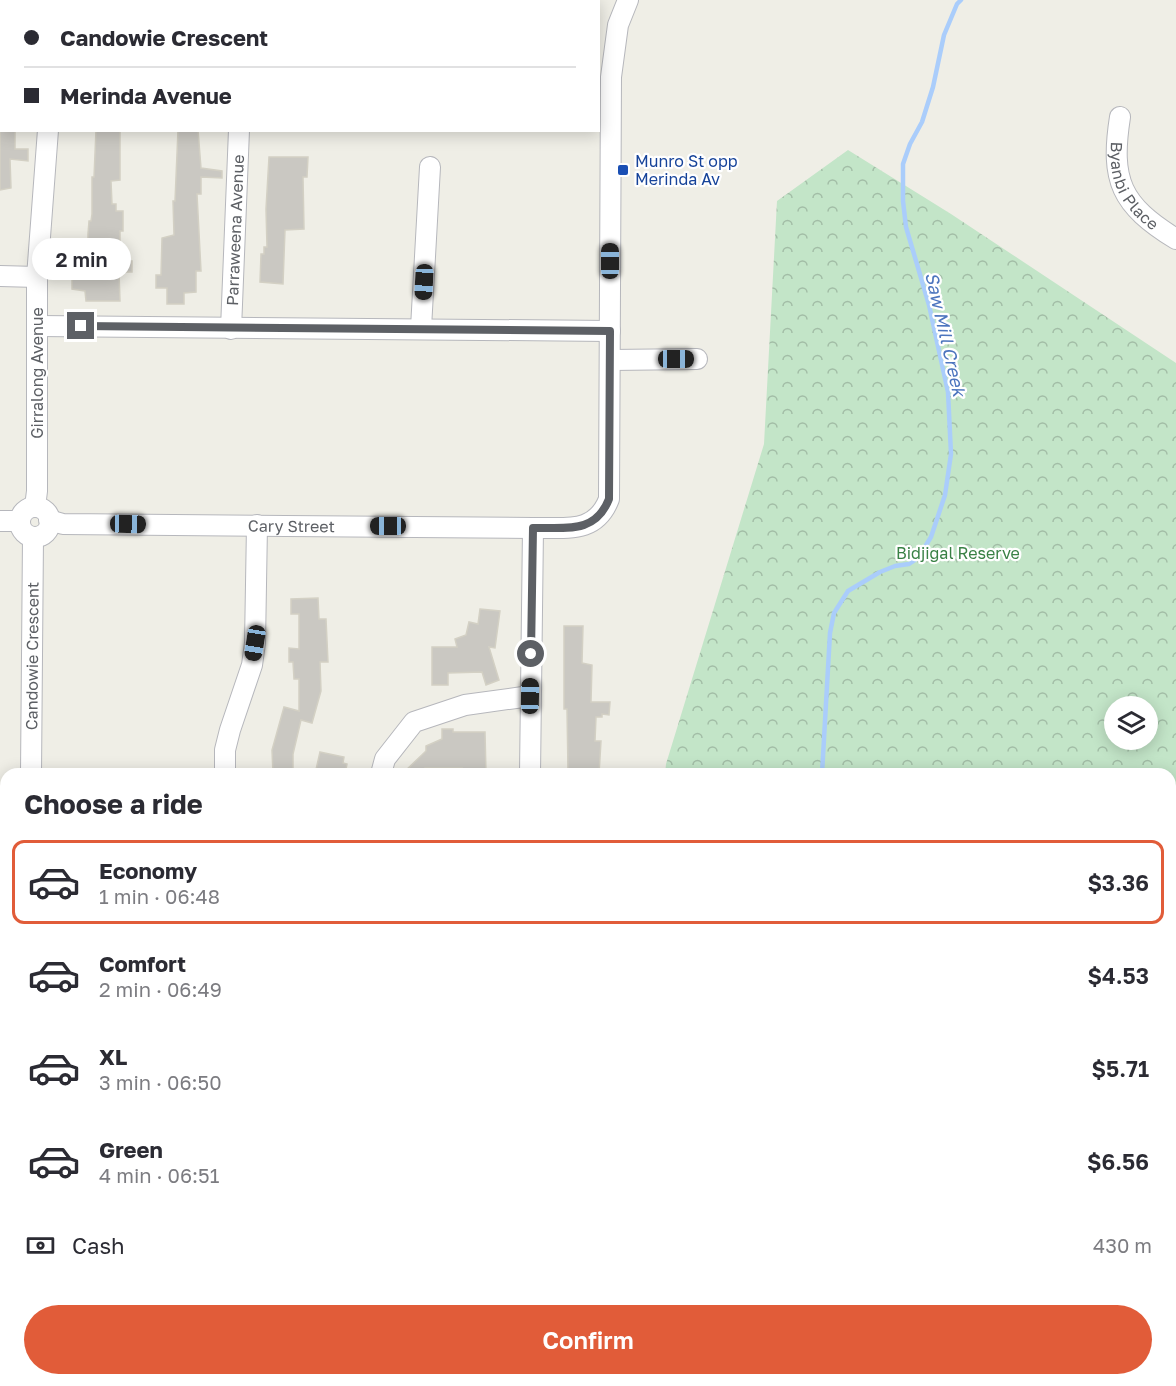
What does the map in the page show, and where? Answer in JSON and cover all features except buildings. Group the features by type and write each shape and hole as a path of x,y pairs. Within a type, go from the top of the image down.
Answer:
{"street":[{"name":"Cary Street","path":"42,514 63,524 533,528 583,526 598,518 609,499 611,77 618,25 628,0"},
{"name":"Byanbi Place","path":"1120,117 1116,160 1124,191 1134,206 1151,223 1176,239"},
{"name":"Girralong Avenue","path":"42,514 37,491 37,277 48,132"},
{"name":"Parraweena Avenue","path":"231,329 239,132"},
{"path":"421,328 430,167"},
{"path":"0,276 37,277"},
{"path":"38,326 610,331"},
{"path":"611,360 697,359"},
{"path":"26,510 42,514 48,530 43,535 33,537 10,521 26,510"},
{"path":"225,768 225,750 252,665 255,643 257,525"},
{"path":"530,768 533,528"},
{"name":"Candowie Crescent","path":"31,768 33,537"},
{"path":"383,768 385,759 414,722 465,705 530,696"}],"green space":[{"name":"Bidjigal Reserve","path":"848,150 951,214 1176,363 1176,768 666,768 764,444 777,201"}],"waterway":[{"name":"Saw Mill Creek","path":"822,768 830,633 834,613 848,591 880,572 909,564 918,558 931,537 945,495 951,454 948,392 929,305 906,227 903,164 910,144 922,122 933,87 944,35 957,4 961,0"}],"place":[{"name":"Munro St opp Merinda Av","path":"623,170"}],"route":[{"path":"81,326 610,331 609,499 598,518 591,523 583,526 533,528 531,654"}]}
